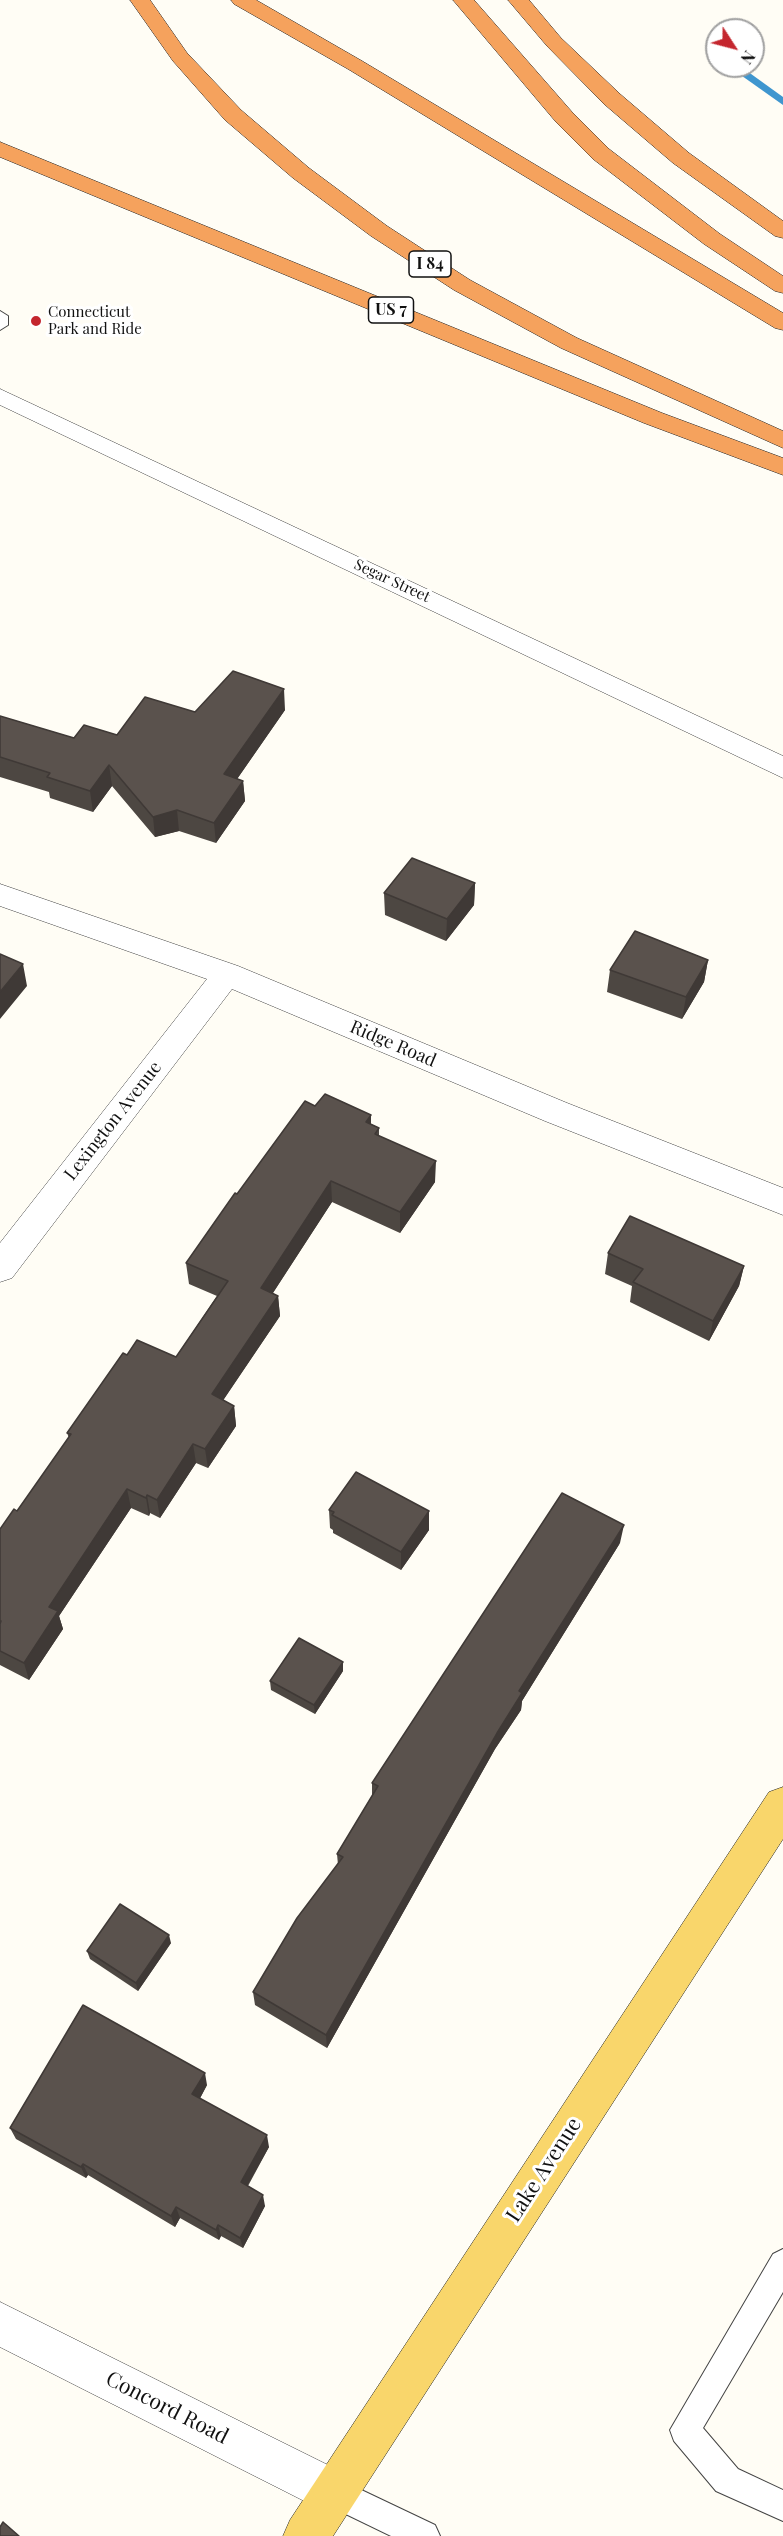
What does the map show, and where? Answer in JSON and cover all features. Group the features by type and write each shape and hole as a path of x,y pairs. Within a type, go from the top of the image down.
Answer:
{"highway":[{"name":"I 84","path":"140,0 180,57 233,115 301,173 378,231 462,285 569,343 783,440"},
{"path":"241,0 355,65 783,323"},
{"path":"463,0 557,108 601,154 712,239 783,286"},
{"path":"518,0 554,42 612,99 681,158 783,231"},
{"name":"US 7","path":"0,150 652,418 783,467"}],"main road":[{"name":"Lake Avenue","path":"306,2536 783,1805"}],"street":[{"name":"Segar Street","path":"0,396 783,768"},
{"name":"Ridge Road","path":"0,895 227,974 556,1112 783,1202"},
{"name":"Lexington Avenue","path":"0,1268 227,974"},
{"name":"Concord Road","path":"0,2324 334,2492"}],"lane":[{"path":"0,316 0,325"},
{"path":"783,2264 685,2430 727,2480 783,2506"},
{"path":"334,2492 424,2536"}],"building":[{"path":"233,671 284,689 224,774 243,781 214,823 177,810 153,817 109,765 90,791 47,777 50,773 0,757 0,716 74,738 84,725 117,735 145,697 195,712"},
{"path":"412,858 475,883 447,919 384,893"},
{"path":"635,931 708,960 686,997 610,970"},
{"path":"0,954 23,964 0,992"},
{"path":"325,1094 371,1115 366,1122 379,1128 375,1134 436,1161 400,1212 331,1181 261,1288 278,1296 212,1394 234,1406 205,1449 193,1444 157,1500 147,1495 146,1498 127,1489 49,1607 58,1611 24,1663 0,1651 0,1529 14,1509 17,1511 71,1434 67,1433 123,1353 127,1355 137,1340 176,1357 228,1281 186,1263 235,1193 237,1194 305,1101 315,1106"},
{"path":"630,1216 744,1266 713,1321 633,1282 643,1269 608,1253"},
{"path":"356,1472 429,1511 401,1552 332,1515 334,1512 329,1510"},
{"path":"562,1493 624,1525 519,1691 522,1693 497,1733 326,2035 253,1992 297,1918 343,1857 337,1854 378,1786 372,1783"},
{"path":"299,1638 343,1662 314,1705 270,1681"},
{"path":"120,1904 169,1935 136,1983 87,1951"},
{"path":"83,2005 205,2073 192,2094 267,2135 241,2182 263,2195 240,2238 218,2225 216,2230 176,2207 171,2216 83,2164 81,2167 10,2128"},
{"path":"3,2522 19,2536 0,2536 0,2527"}],"waterway":[{"path":"750,78 783,102"}],"place":[{"name":"Connecticut Park and Ride","path":"36,321"}]}
